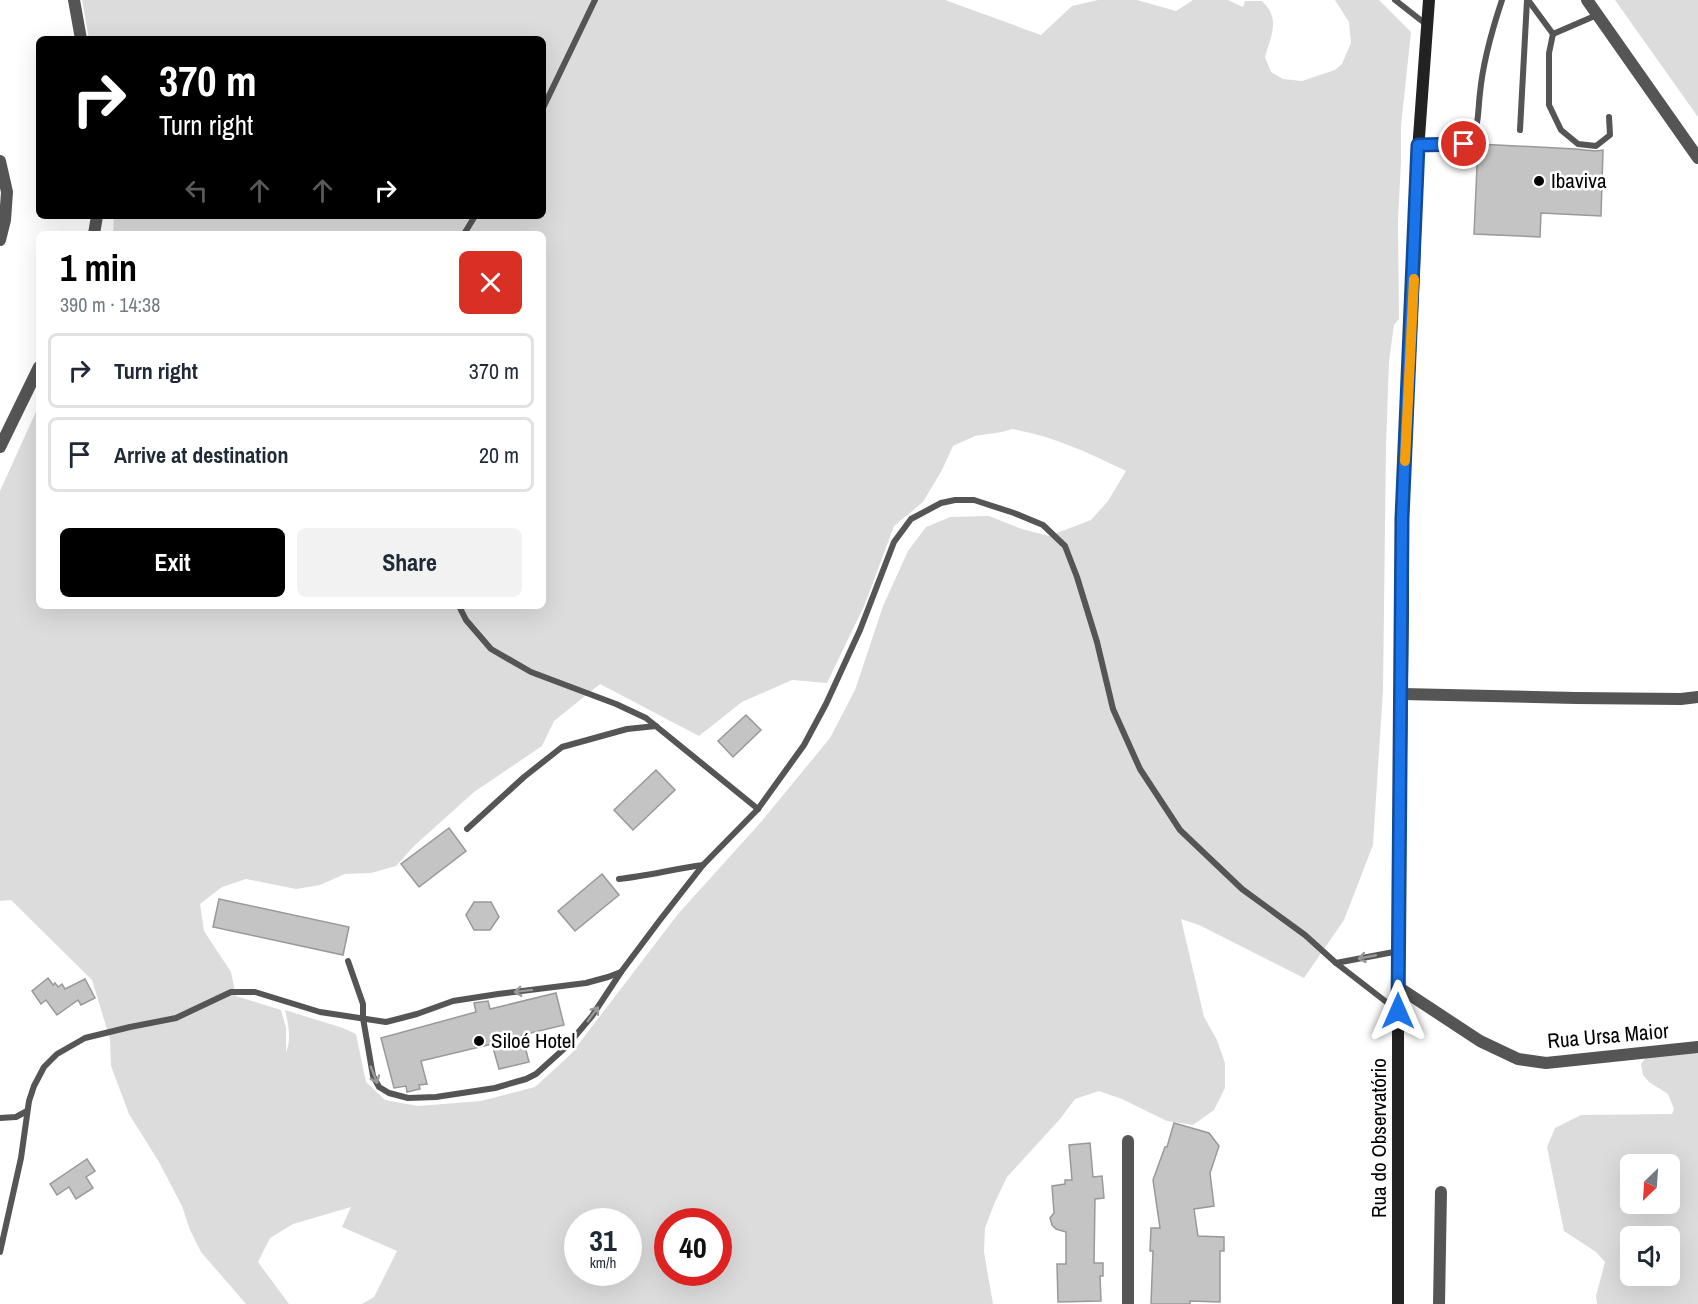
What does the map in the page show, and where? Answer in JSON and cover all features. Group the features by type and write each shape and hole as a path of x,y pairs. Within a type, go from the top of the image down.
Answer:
{"street":[{"path":"74,0 80,36"},
{"name":"Rua do Observatório","path":"1398,1304 1402,518 1418,145 1429,0"},
{"path":"1587,0 1698,158"},
{"path":"0,161 7,192 5,220 0,240"},
{"path":"0,447 36,373"},
{"path":"1402,694 1576,698 1681,699 1698,697"},
{"name":"Rua Ursa Maior","path":"1398,987 1480,1041 1518,1059 1546,1064 1698,1047"},
{"path":"1128,1141 1128,1304"},
{"path":"1439,1304 1441,1192"}],"lane":[{"path":"546,102 595,0"},
{"path":"1395,0 1427,25"},
{"path":"1418,145 1464,144 1473,139 1477,131 1480,91 1490,39 1502,0"},
{"path":"1520,130 1527,0 1553,34 1549,53 1549,105 1561,130 1578,144 1596,146 1610,135 1609,117"},
{"path":"1553,34 1597,15"},
{"path":"348,961 363,1004 363,1018 373,1076 379,1087 389,1093 408,1098 436,1097 495,1088 526,1079 546,1066 566,1047 592,1016 621,972 703,865 758,809 804,745 826,704 860,630 894,542 912,519 930,507 941,502 974,500 1043,525 1065,546 1097,642 1113,709 1140,769 1180,830 1242,889 1305,935 1336,963 1398,1011"},
{"path":"460,609 466,620 491,649 531,672 616,704 646,718 758,809"},
{"path":"467,829 524,777 562,747 627,729 656,726"},
{"path":"619,879 703,865"},
{"path":"1336,963 1399,951"},
{"path":"0,1252 21,1158 29,1101 44,1067 57,1054 85,1038 176,1018 231,992 255,992 320,1012 386,1022 453,1001 586,983 621,972"},
{"path":"0,1118 16,1117 27,1111"}],"shaded area":[{"path":"82,0 945,0 1041,35 1072,6 1098,0 1137,0 1176,11 1193,0 1228,0 1243,7 1245,1 1262,1 1268,8 1273,21 1272,34 1265,57 1271,72 1283,79 1302,81 1335,70 1342,64 1351,43 1349,22 1335,0 1379,0 1411,32 1401,126 1398,221 1399,319 1394,325 1389,361 1383,690 1373,845 1344,920 1304,978 1199,925 1181,919 1204,1017 1217,1040 1225,1063 1225,1088 1214,1110 1193,1125 1167,1121 1122,1099 1099,1091 1075,1099 1060,1119 1007,1177 995,1202 985,1228 984,1252 993,1304 362,1304 374,1297 397,1251 342,1227 351,1207 293,1224 270,1238 258,1262 289,1304 246,1304 201,1252 182,1206 159,1162 129,1114 111,1066 110,1039 92,980 11,900 0,901 0,491 36,412 36,609 546,609 546,231 113,231 114,219 546,219 546,36 88,36","holes":["1012,429 1056,441 1126,471 1108,501 1091,520 1049,536 1022,529 989,516 950,517 926,527 908,551 883,606 855,690 830,738 761,822 678,914 571,1054 535,1087 481,1101 418,1106 385,1100 366,1082 356,1034 285,1010 289,1036 286,1052 286,1028 281,1010 236,996 231,972 204,931 200,904 222,887 246,879 296,889 320,885 345,874 371,873 396,866 414,846 474,792 542,746 554,721 600,684 699,736 742,702 792,680 827,683 865,604 894,526 923,502 953,446 975,436"]},
{"path":"1615,0 1698,0 1698,117"},
{"path":"1698,1042 1698,1304 1597,1304 1596,1296 1605,1262 1596,1252 1564,1231 1547,1147 1555,1128 1581,1115 1672,1114 1674,1109 1668,1094 1649,1082 1643,1075 1641,1064 1647,1056"}],"building":[{"name":"Ibaviva","path":"1478,144 1603,150 1601,216 1541,213 1540,237 1474,234"},
{"path":"746,715 761,730 733,757 718,741"},
{"path":"656,770 675,790 633,830 614,810"},
{"path":"449,828 466,851 419,887 401,864"},
{"path":"602,874 619,895 575,931 558,911"},
{"path":"219,899 349,927 343,955 213,927"},
{"path":"474,902 491,902 499,917 490,930 474,930 466,915"},
{"path":"48,978 53,985 55,983 58,987 62,984 65,989 85,979 95,998 81,1005 78,1000 57,1015 46,1000 41,1004 32,991"},
{"name":"Siloé Hotel","path":"556,993 564,1025 522,1035 529,1062 499,1069 492,1044 421,1061 427,1084 419,1085 420,1089 407,1092 406,1086 394,1088 381,1038 476,1012 474,1003 488,1001 490,1009"},
{"path":"1174,1123 1209,1133 1219,1146 1210,1173 1214,1206 1194,1209 1198,1236 1224,1237 1224,1251 1220,1251 1220,1302 1190,1301 1190,1304 1151,1304 1153,1251 1150,1251 1151,1228 1160,1228 1153,1180"},
{"path":"1090,1143 1093,1177 1102,1176 1104,1198 1095,1199 1094,1263 1103,1263 1103,1276 1100,1276 1101,1301 1058,1302 1057,1264 1066,1264 1066,1232 1052,1225 1050,1218 1054,1213 1052,1186 1065,1184 1065,1180 1072,1180 1069,1145"},
{"path":"87,1159 95,1171 86,1177 93,1188 76,1199 69,1187 57,1195 50,1184"}],"slow traffic":[{"path":"1405,461 1414,279"}],"place":[{"name":"Ibaviva","path":"1539,181"},
{"name":"Siloé Hotel","path":"479,1041"}],"route":[{"path":"1398,1011 1403,623 1402,518 1418,145 1464,144"}]}
